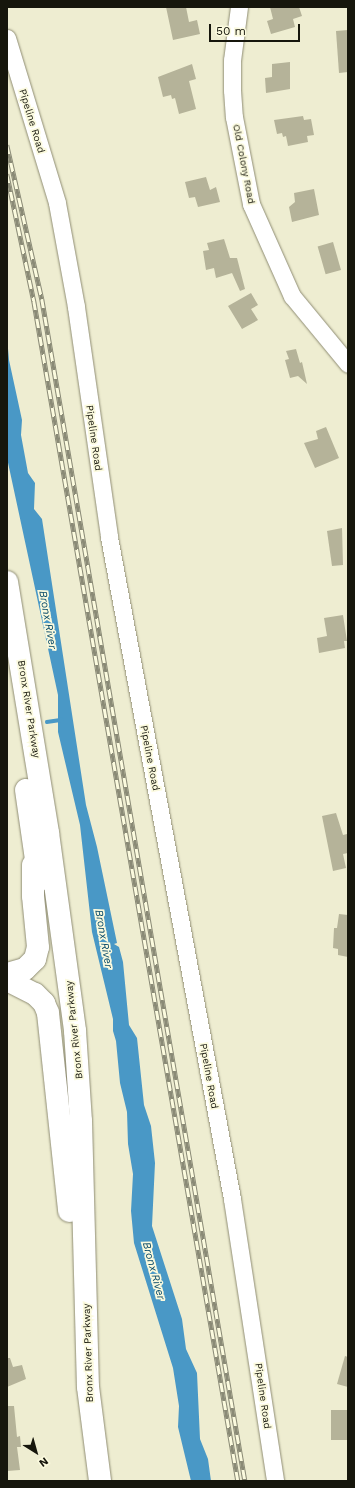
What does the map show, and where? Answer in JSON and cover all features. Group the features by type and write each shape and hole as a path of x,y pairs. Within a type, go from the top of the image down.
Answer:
{"highway":[{"name":"Bronx River Parkway","path":"7,582 44,811 75,1031 82,1136 88,1387 100,1481"},
{"name":"Bronx River Parkway","path":"7,669 33,838 60,1034 66,1121 73,1387 85,1481"},
{"path":"7,974 25,969 35,958 38,947 33,896 33,838"},
{"path":"7,980 35,994 44,1003 48,1013 68,1211"}],"street":[{"name":"Old Colony Road","path":"239,7 232,60 232,90 234,118 251,204 292,296 348,364"},
{"name":"Pipeline Road","path":"7,38 59,210 76,306 109,537 232,1199 275,1481"}],"water":[{"name":"Bronx River","path":"7,337 9,360 22,420 21,435 28,473 35,483 34,509 42,519 86,805 97,847 117,943 114,944 119,947 123,962 129,1025 137,1038 144,1105 151,1126 155,1163 152,1226 182,1319 186,1349 197,1373 200,1439 208,1459 211,1481 191,1481 178,1427 179,1406 173,1368 134,1243 131,1211 133,1174 128,1144 127,1112 120,1083 116,1041 113,1031 113,1019 92,932 80,825 58,732 58,695 7,458"}],"building":[{"path":"166,7 186,7 189,22 197,20 200,34 173,40"},
{"path":"270,7 299,7 302,16 293,19 295,27 271,34 267,21 273,19"},
{"path":"348,30 348,72 339,73 336,31"},
{"path":"290,62 290,89 266,93 265,78 272,77 272,64"},
{"path":"192,64 196,79 189,81 196,109 179,114 175,98 172,99 171,95 163,97 158,77"},
{"path":"303,116 304,120 311,119 314,135 307,136 308,142 288,146 286,136 283,137 282,133 277,134 274,120"},
{"path":"206,177 210,190 216,187 220,202 198,207 195,197 189,198 185,182"},
{"path":"314,189 319,215 292,222 289,207 295,202 294,193"},
{"path":"224,239 230,258 237,258 245,289 240,291 232,273 216,278 214,268 206,270 203,251 209,250 207,243"},
{"path":"333,242 341,270 326,274 318,246"},
{"path":"251,293 258,305 251,309 258,320 242,329 228,306"},
{"path":"296,349 300,363 302,362 307,384 298,376 290,378 285,360 289,359 286,351"},
{"path":"326,427 339,458 315,468 304,443 318,439 316,431"},
{"path":"342,528 343,565 332,566 327,531"},
{"path":"343,615 347,641 344,641 345,648 319,653 317,638 327,636 324,618"},
{"path":"336,813 343,835 347,834 348,853 343,854 346,868 333,871 322,816"},
{"path":"339,914 348,915 348,957 338,955 338,949 333,948 334,928 337,928"},
{"path":"345,1356 348,1357 348,1387 337,1384"},
{"path":"7,1358 10,1358 13,1367 22,1365 26,1379 7,1387"},
{"path":"7,1406 14,1406 17,1437 20,1436 21,1447 17,1447 20,1470 7,1471"},
{"path":"331,1410 348,1410 348,1440 331,1440"}],"waterway":[{"path":"47,722 62,720"}],"railway":[{"path":"7,145 42,299 245,1481"},
{"path":"7,174 34,301 238,1481"}]}
